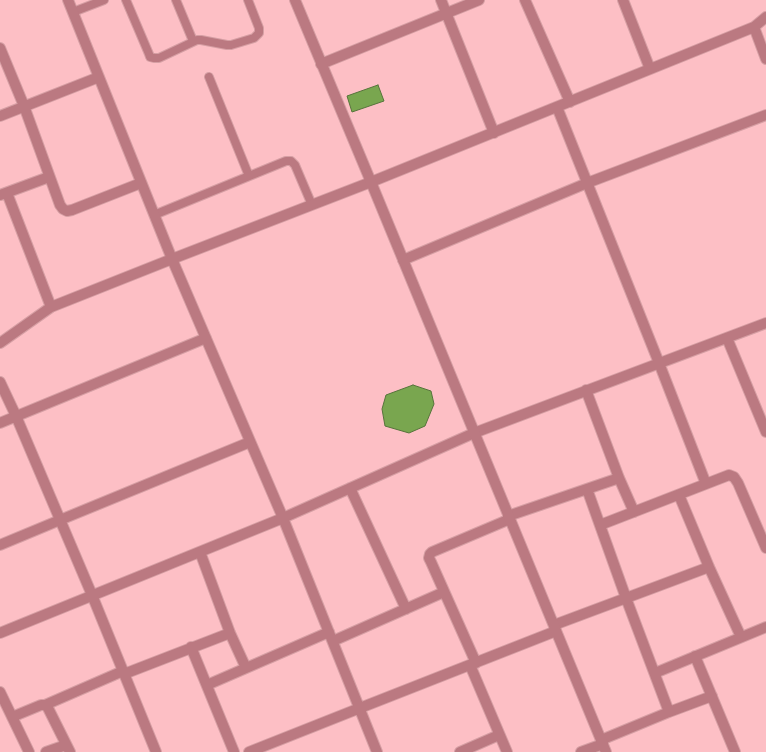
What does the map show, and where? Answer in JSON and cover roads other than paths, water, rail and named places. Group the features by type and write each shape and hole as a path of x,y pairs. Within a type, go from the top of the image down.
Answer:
{"street":[{"path":"68,0 172,259 283,518 378,752"},
{"path":"295,0 603,745"},
{"path":"441,0 494,133"},
{"path":"322,64 479,0"},
{"path":"525,0 570,102"},
{"path":"623,0 650,69"},
{"path":"0,343 52,308 172,259 494,133 754,27 766,17"},
{"path":"754,27 766,59"},
{"path":"0,48 24,106 49,177 63,209 67,211 72,210 141,183"},
{"path":"0,116 99,77"},
{"path":"556,107 706,484"},
{"path":"403,260 587,183 766,115"},
{"path":"49,177 4,194 52,308"},
{"path":"0,633 283,518 474,433 766,323"},
{"path":"0,423 206,338"},
{"path":"726,338 766,432"},
{"path":"0,382 16,416 92,595 156,752"},
{"path":"586,390 619,478 634,512"},
{"path":"0,545 250,442"},
{"path":"600,525 728,475 734,477 738,483 766,548"},
{"path":"506,752 473,664 430,558 430,554 509,517 619,478"},
{"path":"350,488 406,609"},
{"path":"587,489 669,712"},
{"path":"679,495 741,638"},
{"path":"200,552 230,633 246,668"},
{"path":"249,752 473,664 626,598 709,567"},
{"path":"206,685 246,668 406,609 444,592"},
{"path":"655,673 766,627"},
{"path":"12,717 41,705 45,705 123,672 230,633"},
{"path":"191,647 234,752"},
{"path":"695,656 735,752"},
{"path":"0,692 29,752"},
{"path":"581,752 603,745 669,712 712,696"},
{"path":"45,705 48,708 68,748 46,752"},
{"path":"462,752 500,735"}],"lane":[{"path":"73,12 104,0"},
{"path":"126,0 150,57 154,58 160,58 193,41 201,40 231,45 254,38 259,33 259,28 248,0"},
{"path":"176,0 193,41"},
{"path":"209,77 250,176"},
{"path":"154,215 286,161 291,161 295,165 312,205"}]}
